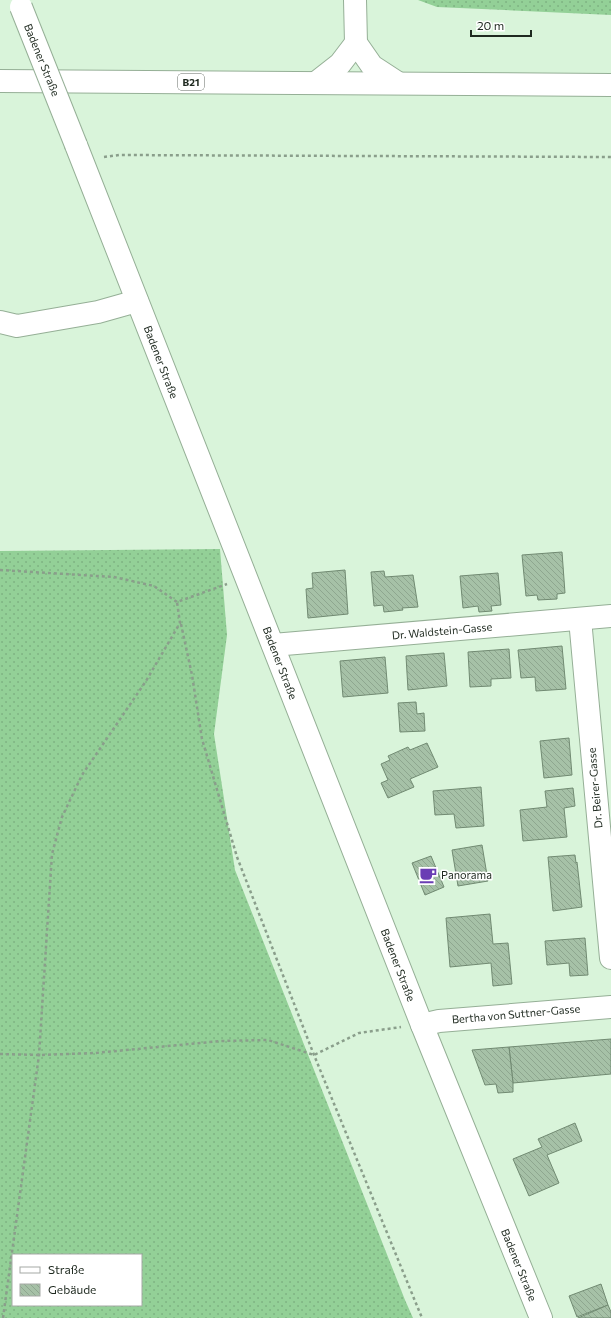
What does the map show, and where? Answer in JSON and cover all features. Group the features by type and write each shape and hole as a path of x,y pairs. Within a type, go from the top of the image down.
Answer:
{"street":[{"path":"355,0 356,43 372,66 398,83"},
{"name":"Badener Straße","path":"19,2 422,1025 541,1318"},
{"path":"317,82 340,64 356,43"},
{"name":"B21","path":"0,81 611,85"},
{"path":"0,322 17,326 98,312 137,301"},
{"name":"Dr. Waldstein-Gasse","path":"273,645 611,616"},
{"name":"Dr. Beirer-Gasse","path":"580,619 611,958"},
{"name":"Bertha von Suttner-Gasse","path":"422,1025 439,1021 611,1007"}],"path":[{"path":"79,153 118,155 611,157"},
{"path":"0,570 114,577 154,586 177,602 180,623 192,675 202,739 237,857 314,1055 422,1318"},
{"path":"177,602 246,578"},
{"path":"13,1254 39,1055 52,854 62,817 82,775 146,681 180,623"},
{"path":"0,1054 39,1055 95,1053 221,1041 268,1040 314,1055 359,1033 422,1025"},
{"path":"4,1318 12,1258"}],"green space":[{"path":"418,0 611,0 611,15 437,7"},
{"path":"220,549 227,635 214,734 235,870 413,1318 0,1318 0,551"}],"building":[{"path":"562,552 565,593 557,594 557,599 538,600 537,595 526,596 522,555"},
{"path":"345,570 348,614 308,618 306,589 313,588 312,573"},
{"path":"384,571 385,577 413,575 418,607 402,608 403,610 384,612 383,605 374,606 371,572"},
{"path":"498,573 501,605 491,606 492,611 479,612 478,606 463,608 460,576"},
{"path":"562,646 566,689 536,691 535,677 521,678 518,650"},
{"path":"509,649 511,678 491,679 491,686 470,687 468,652"},
{"path":"444,653 447,686 408,690 406,656"},
{"path":"385,657 388,693 343,697 340,661"},
{"path":"416,702 417,714 424,713 425,731 400,732 398,703"},
{"path":"569,738 572,775 544,778 540,741"},
{"path":"427,743 438,767 410,779 414,787 388,798 381,783 388,780 381,764 390,760 388,756 408,747 410,750"},
{"path":"481,787 484,826 456,828 454,814 435,815 433,791"},
{"path":"573,788 575,806 564,808 567,837 523,841 520,810 547,807 545,791"},
{"path":"482,845 488,881 458,886 452,850"},
{"path":"575,855 582,907 553,911 548,857"},
{"name":"Panorama","path":"431,856 444,887 425,895 412,863"},
{"path":"490,914 493,944 508,943 512,984 493,986 491,963 450,967 446,918"},
{"path":"585,938 588,975 570,976 569,963 547,965 545,941"},
{"path":"611,1039 611,1074 513,1083 509,1047"},
{"path":"509,1047 513,1092 498,1093 496,1084 485,1085 472,1050"},
{"path":"575,1123 582,1141 547,1155 559,1183 529,1196 513,1159 542,1147 538,1139"},
{"path":"601,1284 608,1305 577,1317 569,1296"},
{"path":"608,1305 611,1312 611,1318 578,1318"}],"place":[{"name":"Panorama","path":"428,875"}]}
